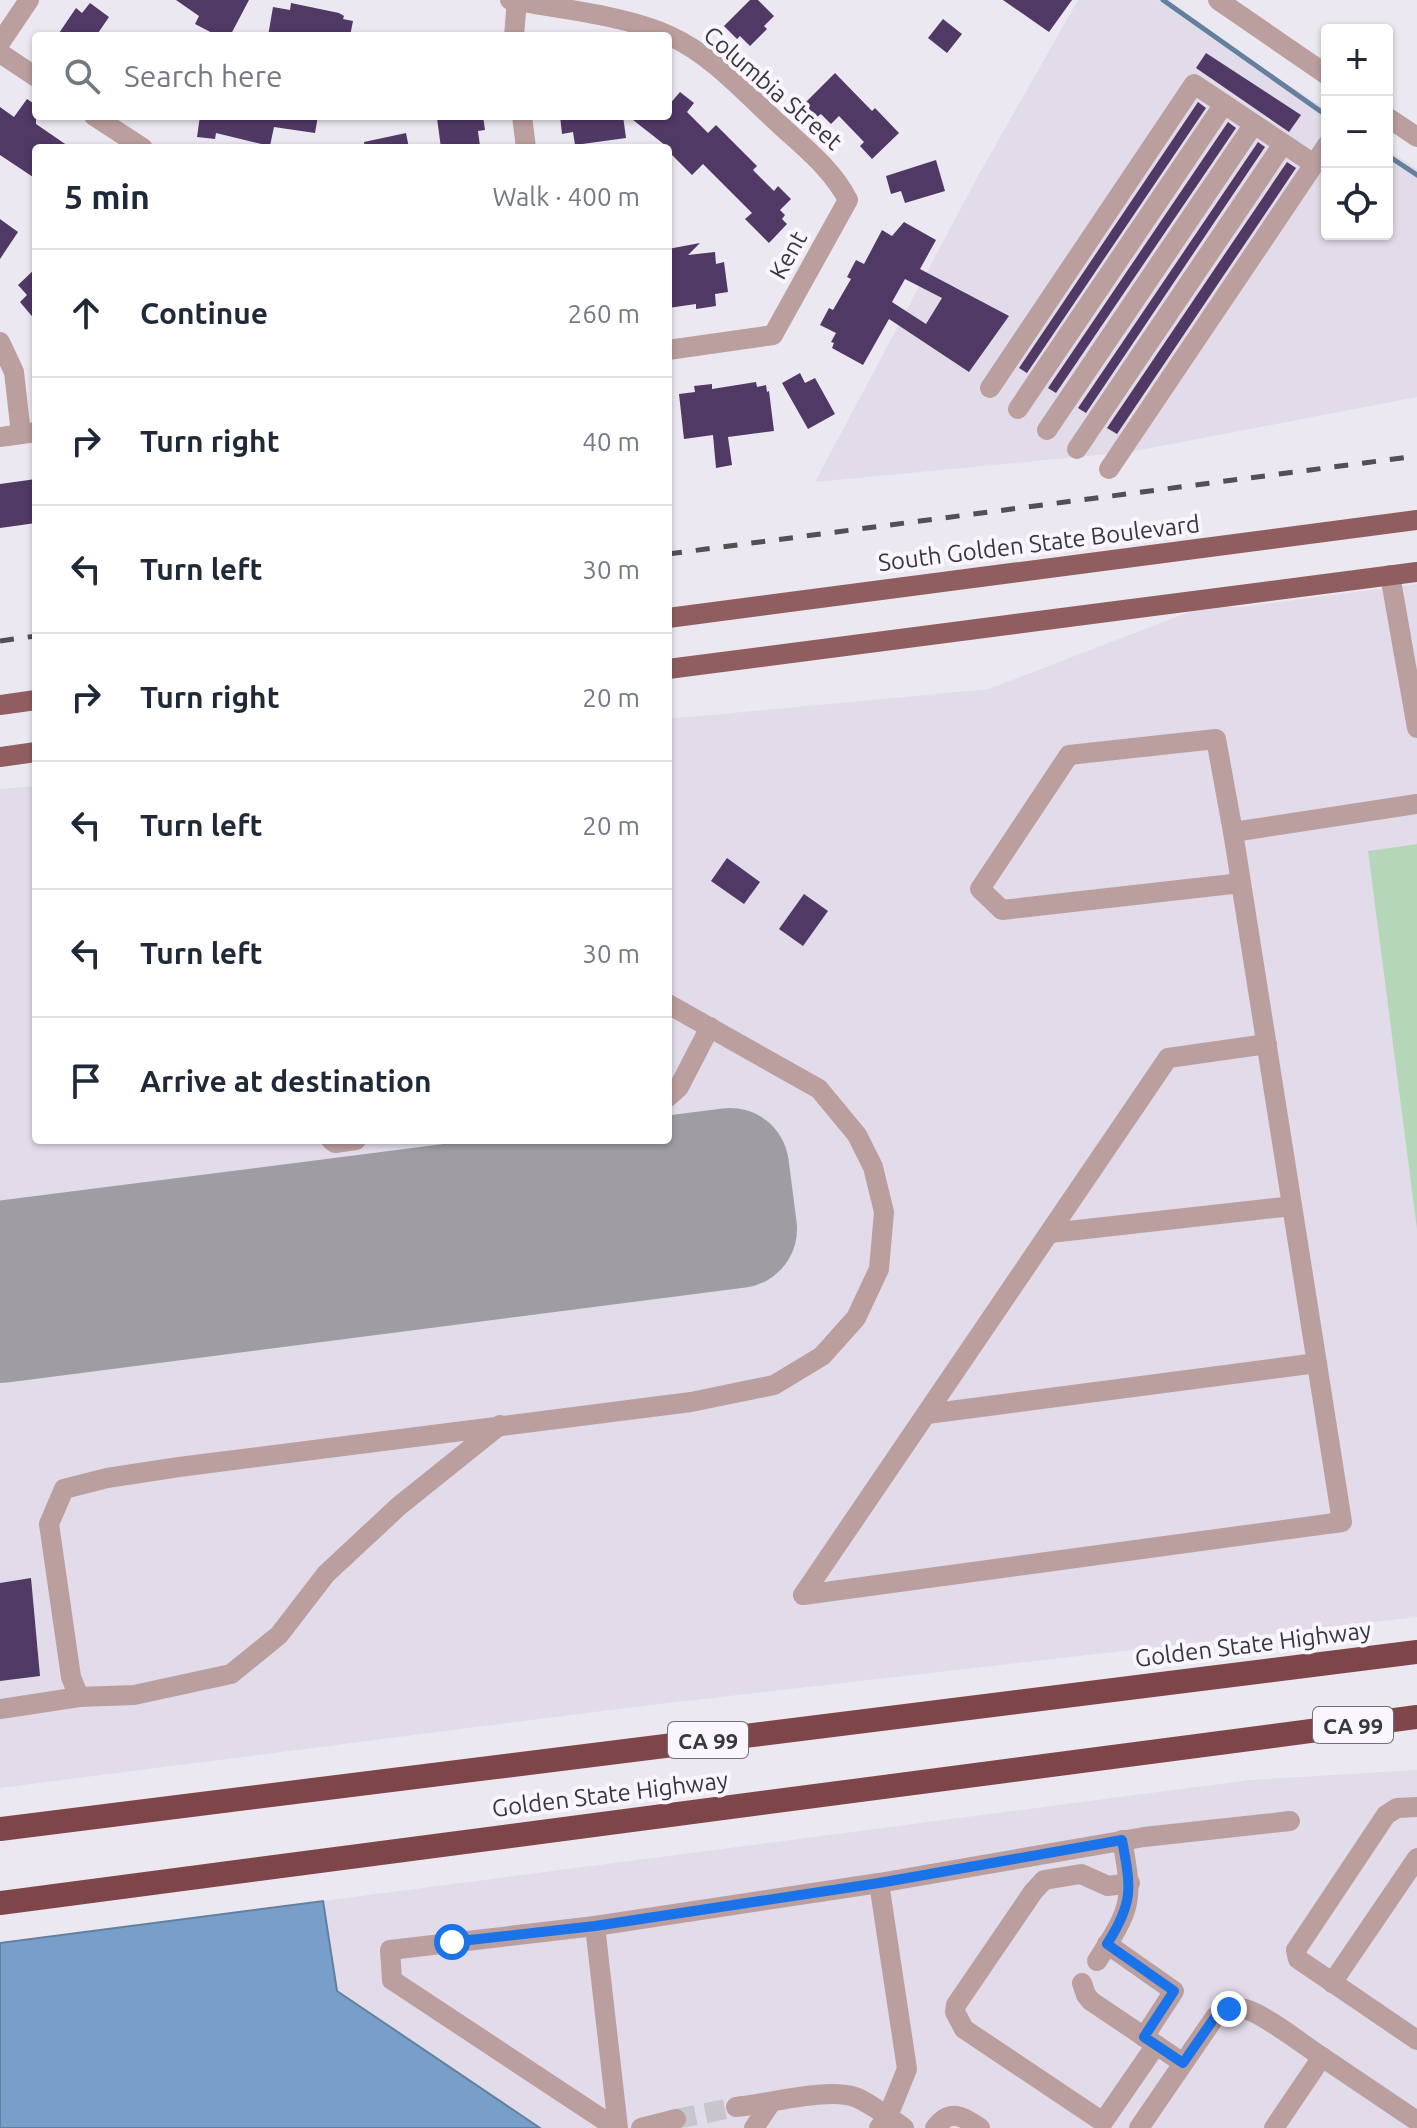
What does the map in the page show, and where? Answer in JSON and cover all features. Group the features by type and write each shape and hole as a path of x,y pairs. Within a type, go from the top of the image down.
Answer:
{"highway":[{"name":"Golden State Highway","path":"0,1829 1417,1652"},
{"name":"Golden State Highway","path":"0,1903 1417,1717"},
{"path":"1288,1733 1417,1728"}],"main road":[{"name":"South Golden State Boulevard","path":"672,617 1417,520"},
{"path":"672,668 1417,572"},
{"path":"0,705 32,701"},
{"path":"0,757 32,753"}],"street":[{"path":"0,43 29,0"},
{"path":"514,0 514,32"},
{"name":"Columbia Street","path":"514,0 645,26 660,32"},
{"path":"1218,0 1321,71"},
{"name":"Columbia Street","path":"672,37 708,58 817,159 838,180 848,200"},
{"path":"0,53 32,74"},
{"path":"990,388 1194,84 1314,164"},
{"path":"1018,409 1224,104"},
{"path":"100,120 137,144"},
{"path":"522,120 526,144"},
{"path":"1393,121 1417,137"},
{"path":"1047,430 1254,124"},
{"path":"1077,449 1283,144"},
{"path":"1109,469 1321,154"},
{"name":"Kent","path":"672,349 773,335 848,200"},
{"path":"0,342 14,372 29,433 0,437"},
{"path":"1390,575 1417,728"},
{"path":"1241,883 1002,910 980,889 1069,755 1216,739 1233,832 1267,1044 1342,1522 803,1595 1168,1058 1267,1044"},
{"path":"1233,832 1417,804"},
{"path":"79,1697 71,1677 49,1524 64,1489 107,1478 179,1467 691,1402 774,1385 822,1356 856,1318 879,1269 884,1212 873,1167 857,1135 819,1089 672,1006"},
{"path":"672,1093 679,1087 710,1027"},
{"path":"1050,1233 1292,1206"},
{"path":"927,1414 1317,1363"},
{"path":"0,1709 79,1697 134,1695 231,1674 279,1635 326,1574 399,1506 500,1425"},
{"path":"1417,1807 1397,1808 1386,1815 1296,1950 1298,1959 1417,2040"},
{"path":"617,2128 392,1980 390,1950 595,1926 879,1883 1122,1840 1290,1821"},
{"path":"1122,1840 1130,1883 1123,1920 1102,1953 1174,1991 1150,2041 1103,2122 964,2029 955,2012 964,1993 1044,1880 1081,1874 1108,1886 1130,1883"},
{"path":"1332,1983 1417,1858"},
{"path":"736,2107 770,2104 811,2095 843,2094 857,2097 890,2124 907,2069 879,1883"},
{"path":"595,1926 617,2128"},
{"path":"1082,1983 1091,2001 1183,2063"},
{"path":"1139,2128 1215,2017 1229,2009 1243,2009 1257,2014 1417,2121"},
{"path":"1274,2128 1322,2057"},
{"path":"754,2128 770,2104"},
{"path":"935,2128 941,2120 953,2114 980,2128"},
{"path":"641,2128 676,2119"}],"shaded area":[{"path":"1078,0 1158,0 1321,106 1321,240 1393,240 1393,153 1417,169 1417,397 1130,452 815,482 978,176"},
{"path":"1417,584 1417,844 1368,851 1417,1230 1417,1617 626,1708 0,1788 0,789 32,786 32,1144 672,1144 672,719 989,689 1202,607 1241,607"},
{"path":"1417,1770 1417,2128 540,2128 337,1991 323,1901 1250,1780"}],"green space":[{"path":"1417,844 1417,1230 1368,851"}],"water":[{"path":"323,1901 337,1991 540,2128 0,2128 0,1943"}],"building":[{"path":"176,0 249,0 232,32 210,32 195,24 199,16"},
{"path":"750,0 758,0 774,16 764,26 767,29 750,46 724,26"},
{"path":"1003,0 1072,0 1049,32"},
{"path":"90,3 109,17 99,32 60,32 76,8 82,13"},
{"path":"291,3 339,13 344,16 343,19 353,21 351,32 269,32 273,7 290,10"},
{"path":"943,19 962,34 947,53 928,38"},
{"path":"1206,53 1301,115 1289,132 1196,68"},
{"path":"835,73 872,111 875,108 899,133 872,159 860,146 864,142 839,116 831,124 821,114 817,117 804,104"},
{"path":"680,92 694,103 687,112 708,133 716,125 757,166 753,170 774,191 778,186 791,199 780,210 787,224 769,243 745,219 752,213 703,164 692,175 672,155 672,144 664,144 633,120 672,120 672,101"},
{"path":"27,99 32,102 32,120 65,144 32,144 32,176 0,155 0,107 14,117"},
{"path":"1198,102 1206,108 1027,373 1019,368"},
{"path":"199,120 317,120 315,133 274,127 270,144 216,133 215,139 197,137"},
{"path":"437,120 484,120 485,130 478,131 480,144 440,144"},
{"path":"560,120 624,120 626,138 575,144 573,132 562,134"},
{"path":"1228,122 1236,128 1056,393 1048,388"},
{"path":"406,133 408,144 364,144"},
{"path":"1258,142 1265,147 1086,413 1078,408"},
{"path":"936,160 945,191 905,203 901,191 891,194 886,176"},
{"path":"1287,162 1296,168 1117,434 1107,428"},
{"path":"0,219 18,232 0,259"},
{"path":"904,222 936,240 920,269 1009,316 969,372 889,319 863,365 832,348 834,343 831,342 836,333 820,325 829,308 833,310 851,279 847,277 856,260 864,264 882,230 892,236","holes":["905,279 942,298 926,324 892,302"]},
{"path":"700,243 688,255 715,252 716,264 724,262 728,292 715,294 716,306 696,309 696,304 672,307 672,248"},
{"path":"32,272 32,316 20,302 27,295 18,285"},
{"path":"800,373 805,383 815,378 835,414 808,429 782,383"},
{"path":"756,382 757,387 766,385 769,391 774,431 728,437 732,465 716,468 713,435 684,439 679,394 695,392 694,386 712,384 712,389"},
{"path":"32,480 32,524 0,528 0,484"},
{"path":"727,858 760,882 744,904 711,881"},
{"path":"804,894 828,911 803,946 779,929"},
{"path":"31,1578 40,1676 0,1681 0,1583"}],"waterway":[{"path":"1163,0 1321,112"},
{"path":"1393,159 1417,175"}],"runway":[{"path":"0,1260 730,1167 738,1229 0,1324"}],"tunnel":[{"path":"676,2119 736,2107"}],"railway":[{"path":"672,553 1417,456"},
{"path":"0,641 32,637"}],"route":[{"path":"452,1942 595,1926 879,1883 1122,1840 1130,1883 1128,1905 1123,1920 1107,1944 1174,1991 1144,2037 1183,2063 1215,2017 1229,2009"}]}
